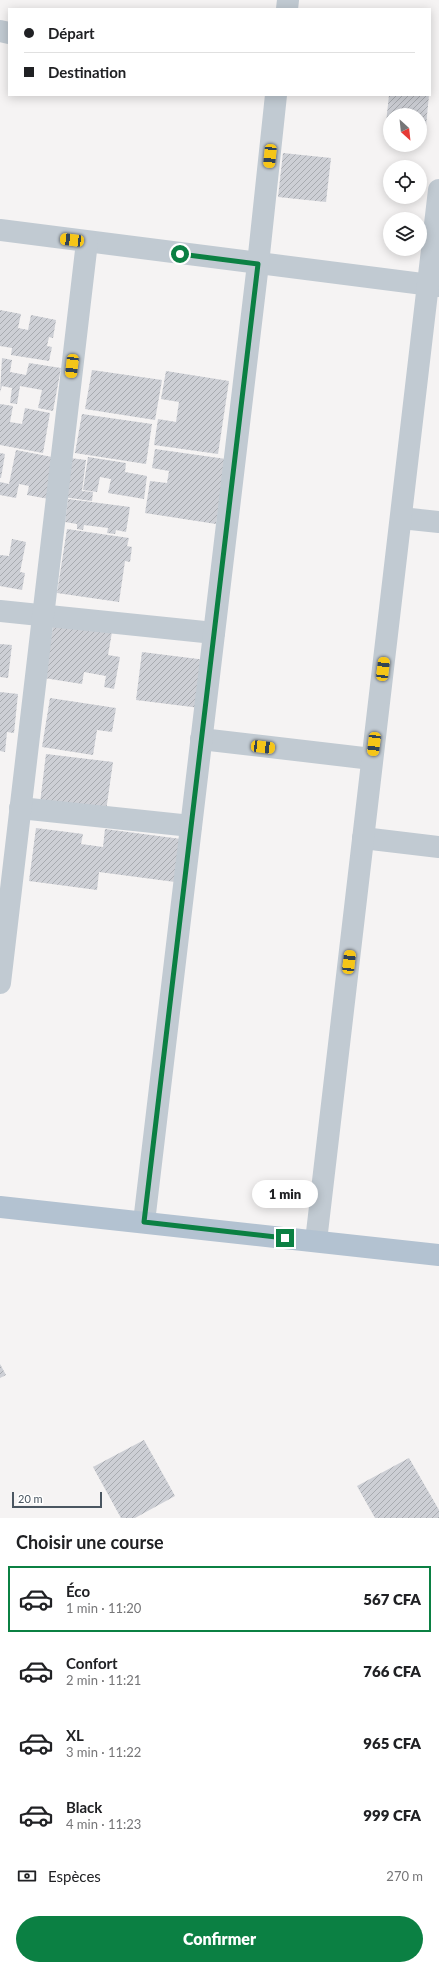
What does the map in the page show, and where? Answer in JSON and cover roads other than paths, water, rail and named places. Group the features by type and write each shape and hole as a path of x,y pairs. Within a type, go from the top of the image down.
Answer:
{"main road":[{"path":"0,1207 439,1254"}],"street":[{"path":"144,1222 258,264 276,96"},
{"path":"316,1241 401,518 433,286 439,190"},
{"path":"0,230 433,286"},
{"path":"0,983 5,903 20,808 87,242"},
{"path":"401,518 439,522"},
{"path":"0,611 43,617 214,633"},
{"path":"201,739 372,759"},
{"path":"20,808 191,826"},
{"path":"363,838 439,847"}]}
